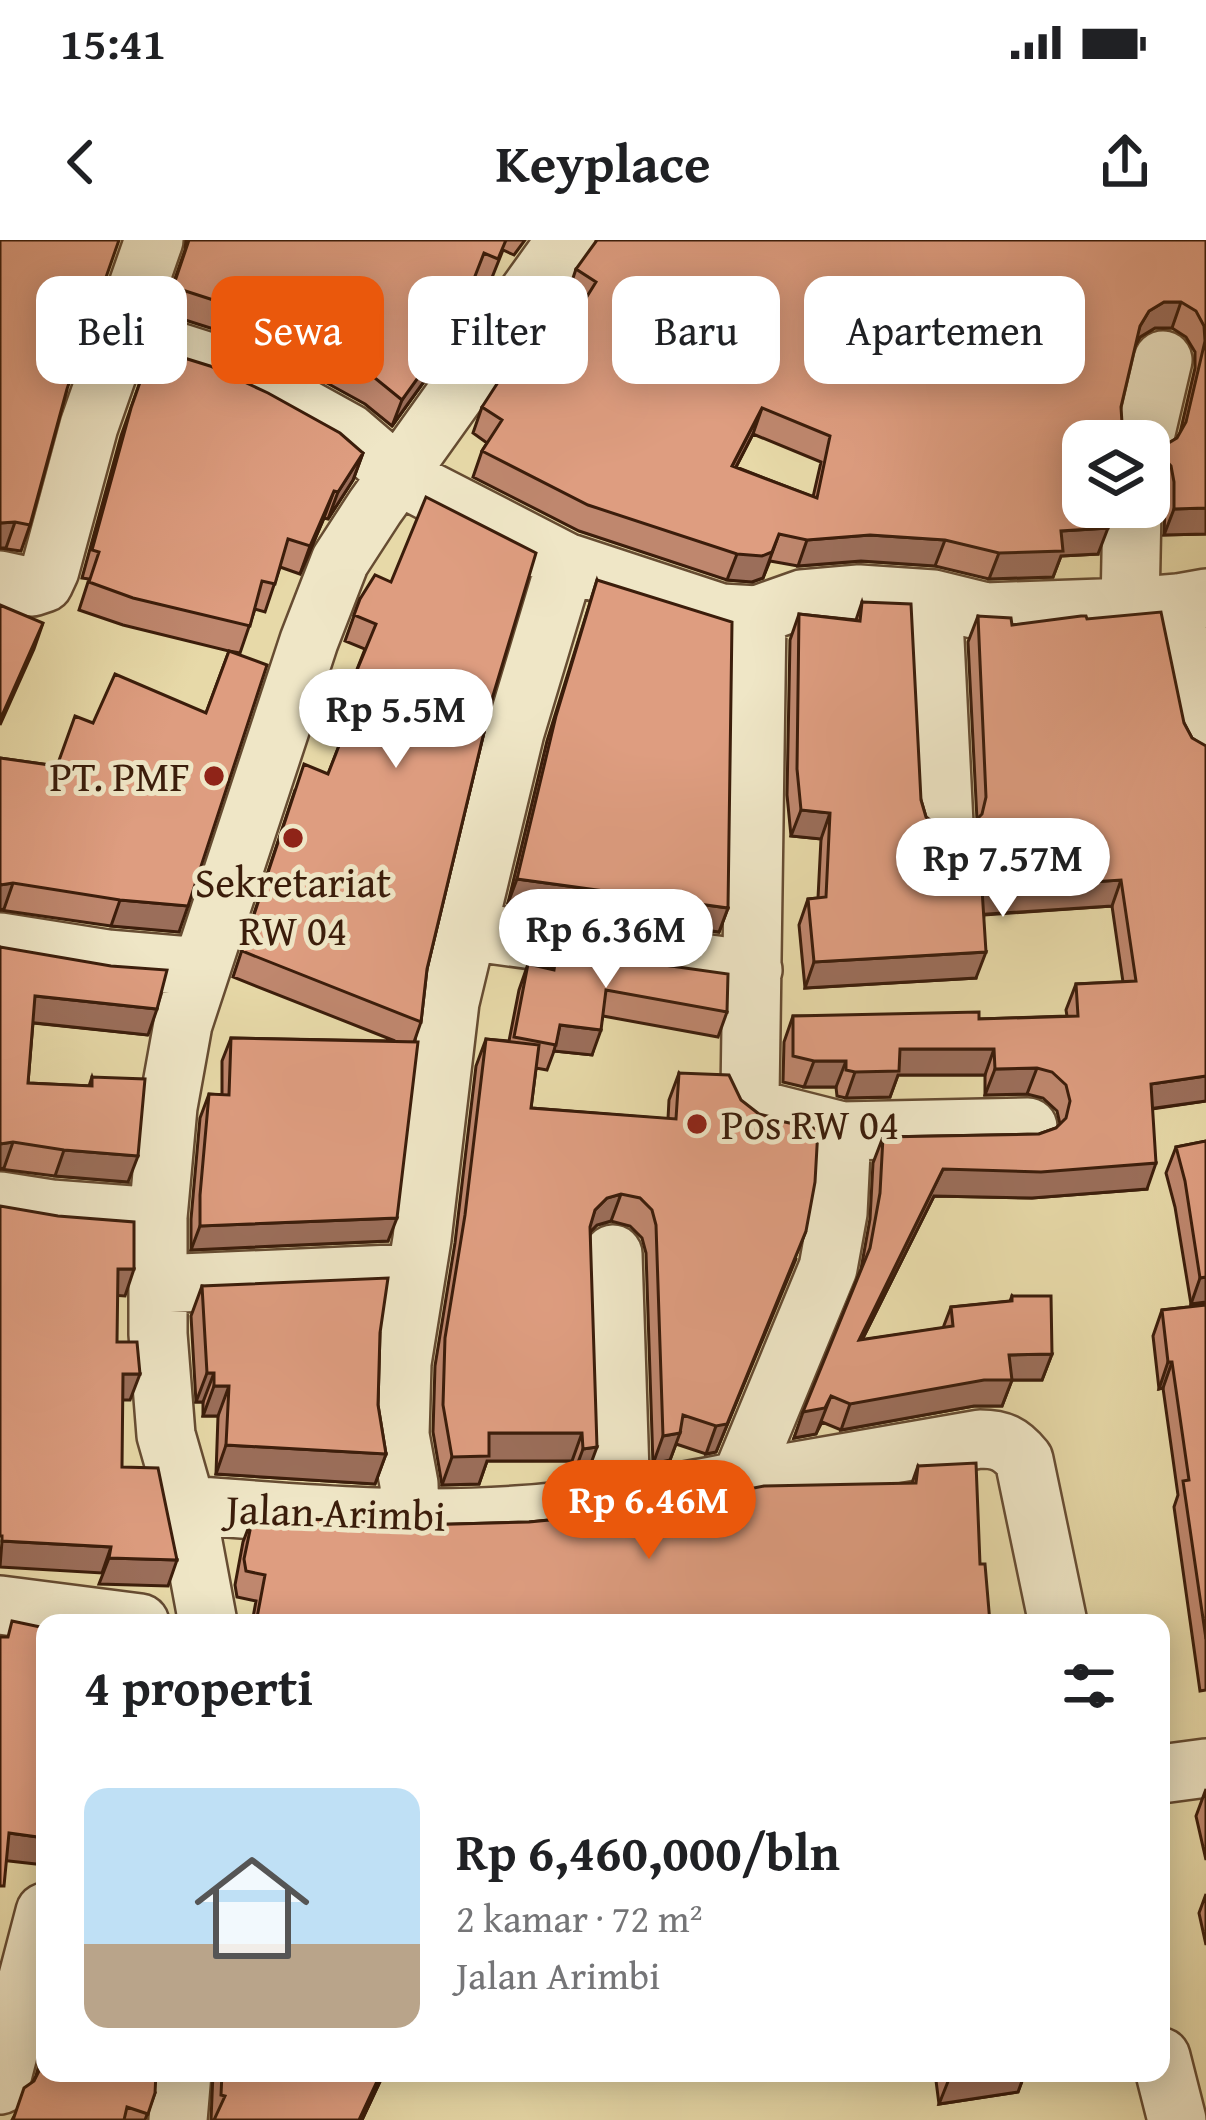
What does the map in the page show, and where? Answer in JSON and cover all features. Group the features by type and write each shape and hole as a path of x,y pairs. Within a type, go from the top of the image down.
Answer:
{"street":[{"path":"142,276 154,240"},
{"path":"206,1614 186,1505 166,1435 158,1334 158,1217 167,1107 183,1024 332,581 352,543 566,240"},
{"path":"187,355 273,391 350,433 399,476 566,562 721,613 758,615 802,599 859,594 933,599 986,612 1171,602"},
{"path":"1149,420 1163,360"},
{"path":"0,580 32,587 44,583 104,384"},
{"path":"1141,528 1171,602 1206,741"},
{"path":"410,1518 399,1408 402,1363 451,1002 515,732 566,562"},
{"path":"933,599 944,824"},
{"path":"758,615 750,1096 759,1110 842,1131 1028,1126"},
{"path":"467,932 753,970"},
{"path":"0,942 201,968"},
{"path":"740,1481 828,1268 838,1214 842,1131"},
{"path":"0,1201 158,1217"},
{"path":"613,1253 621,1505"},
{"path":"158,1284 416,1273"},
{"name":"Jalan Arimbi","path":"186,1505 304,1516 515,1516 621,1505 996,1439 1013,1446 1024,1460 1056,1614"},
{"path":"0,1605 70,1614"},
{"path":"1170,1773 1206,1768"},
{"path":"34,2120 22,2101 0,2087 36,1980"},
{"path":"178,2120 181,2082"},
{"path":"1167,2082 1177,2120"}],"building":[{"path":"0,240 119,240 106,276 36,276 36,384 69,384 30,525 0,523"},
{"path":"189,240 506,240 498,259 484,253 475,276 408,276 408,384 414,384 402,400 382,384 384,276 211,276 211,299 187,292 187,276 177,276"},
{"path":"597,240 1206,240 1206,508 1174,509 1170,442 1186,422 1205,341 1196,311 1181,302 1164,302 1149,311 1140,326 1122,420 1062,420 1062,528 1108,528 1061,531 1063,551 999,553 945,540 870,535 807,540 779,534 772,552 737,554 588,505 482,451 502,420 482,407 497,384 588,384 588,295 596,282 576,269","holes":["762,408 830,436 817,498 732,466"]},
{"path":"187,359 211,366 211,384 249,384 340,433 363,453 338,492 334,491 310,546 288,539 275,584 262,581 250,626 133,598 89,582 99,552 92,550 139,384 187,384"},
{"path":"426,497 536,553 492,699 427,969 421,1022 242,951 304,764 328,774 363,684 353,680 376,624 354,615 360,599 375,575 391,582"},
{"path":"597,580 732,622 728,908 517,879 556,716"},
{"path":"862,602 911,604 921,800 926,817 954,831 970,826 982,814 986,797 978,616 1011,618 1012,625 1161,612 1184,723 1192,738 1206,746 1206,1076 1151,1084 1156,1163 1041,1172 943,1169 859,1340 953,1326 951,1307 1012,1301 1012,1296 1051,1296 1052,1354 1009,1355 1012,1380 984,1380 850,1404 831,1396 825,1408 803,1412 870,1248 883,1137 1039,1134 1066,1118 1070,1101 1066,1085 1052,1072 995,1069 994,1049 900,1049 899,1071 855,1072 846,1070 846,1061 793,1056 793,1016 979,1012 979,1019 1078,1016 1076,984 1136,981 1121,880 982,889 986,952 814,962 808,899 826,897 830,813 801,810 799,614 860,621"},
{"path":"0,605 43,623 0,720"},
{"path":"229,651 267,665 188,906 0,885 0,758 57,766 75,716 93,723 115,674 206,713"},
{"path":"0,947 111,966 167,970 157,1009 35,996 28,1083 92,1086 92,1077 145,1079 138,1156 0,1144"},
{"path":"557,950 728,974 727,1012 606,990 601,1030 560,1025 556,1045 514,1037 528,964 554,970"},
{"path":"231,1038 418,1042 397,1218 200,1226 209,1094 229,1095"},
{"path":"486,1039 539,1045 531,1108 676,1119 679,1073 729,1075 741,1100 759,1114 818,1129 806,1231 727,1424 716,1426 683,1415 680,1433 663,1436 656,1225 652,1210 640,1198 621,1194 607,1198 595,1210 590,1227 597,1447 583,1449 582,1433 489,1433 489,1456 452,1457 443,1405 445,1338"},
{"path":"1206,1141 1206,1277 1200,1278 1176,1147"},
{"path":"0,1206 134,1222 134,1269 118,1269 117,1342 137,1342 140,1374 123,1374 122,1467 158,1468 177,1560 109,1558 111,1547 2,1541"},
{"path":"388,1278 380,1333 378,1405 386,1454 226,1445 229,1386 214,1386 214,1373 207,1373 202,1286"},
{"path":"1206,1305 1206,1639 1183,1481 1189,1480 1162,1310"},
{"path":"976,1463 980,1564 985,1564 989,1614 258,1614 265,1575 246,1571 244,1559 253,1516 419,1525 529,1522 633,1512 764,1486 916,1483 918,1466"},
{"path":"12,1621 36,1626 36,1837 9,1833 4,1886 0,1886 0,1637 8,1637"},
{"path":"36,2077 36,2082 156,2082 155,2093 148,2114 127,2107 124,2120 13,2120 24,2088"},
{"path":"222,2082 377,2082 359,2120 214,2120 225,2096 221,2095"}],"place":[{"name":"PT. PMF","path":"214,776"},
{"name":"Sekretariat RW 04","path":"293,838"},
{"name":"Pos RW 04","path":"697,1124"}]}
